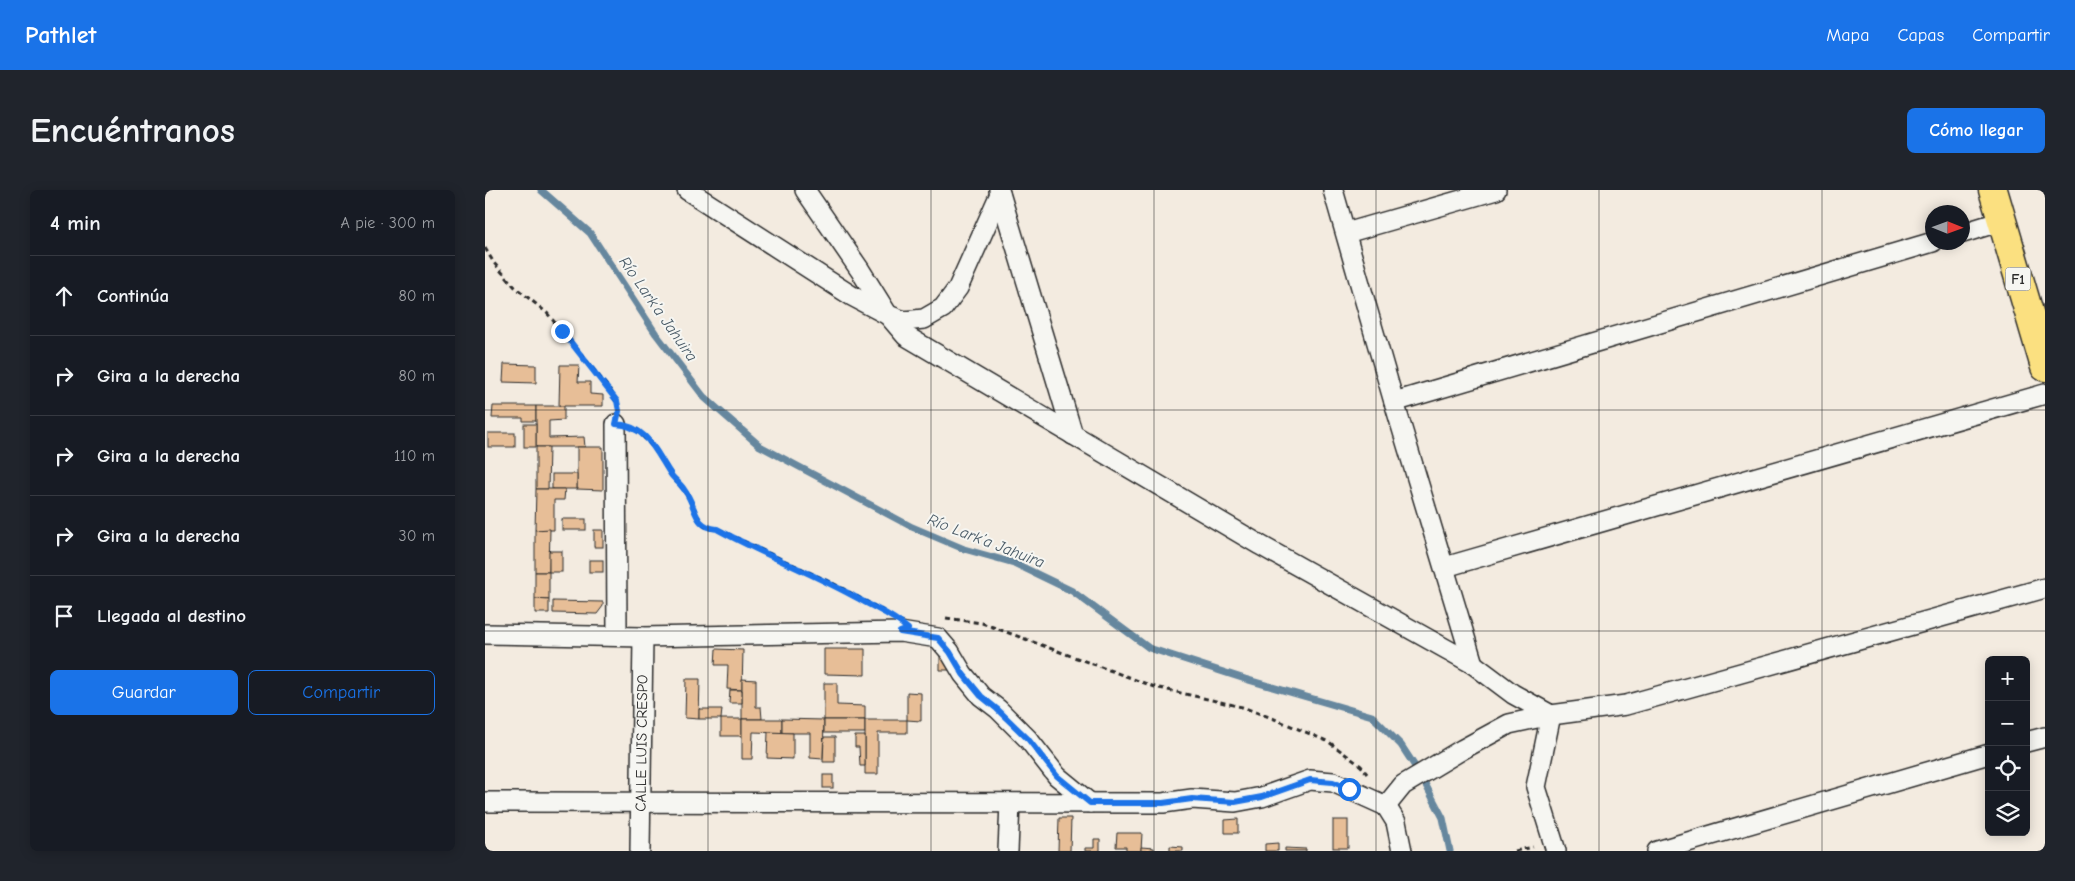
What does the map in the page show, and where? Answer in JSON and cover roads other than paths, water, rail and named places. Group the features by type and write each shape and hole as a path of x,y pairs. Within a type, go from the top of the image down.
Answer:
{"highway":[{"name":"F1","path":"1993,190 2045,367"}],"street":[{"path":"687,190 735,219 799,263 888,315 904,321 924,318 943,308 958,288 999,192"},
{"path":"805,190 860,270 888,315 906,336 1260,545 1473,664 1513,694 1551,715"},
{"path":"1333,190 1394,402 1473,664"},
{"path":"1346,233 1496,190"},
{"path":"999,192 1073,435"},
{"path":"1970,231 2002,221"},
{"path":"1394,402 1925,244"},
{"path":"1445,567 2045,394"},
{"path":"616,424 617,636"},
{"path":"1386,806 1403,785 1509,724 1551,715 1626,705 2045,588"},
{"path":"485,634 643,637 900,632 938,638 981,696 1028,739 1057,776 1090,803"},
{"name":"CALLE LUIS CRESPO","path":"640,851 643,637"},
{"path":"1551,715 1536,787 1555,851"},
{"path":"2030,741 2045,737"},
{"path":"1657,851 1985,755"},
{"path":"485,802 1163,803 1192,799 1235,802 1262,797 1310,780 1333,782 1386,806 1396,822 1401,851"},
{"path":"1008,851 1010,803"}],"waterway":[{"name":"Río Lark’a Jahuira","path":"541,190 590,233 656,334 704,397 760,446 912,527 964,549 1014,563 1072,591 1149,648 1245,679 1372,716 1401,745 1420,774 1443,818 1450,851"}]}
